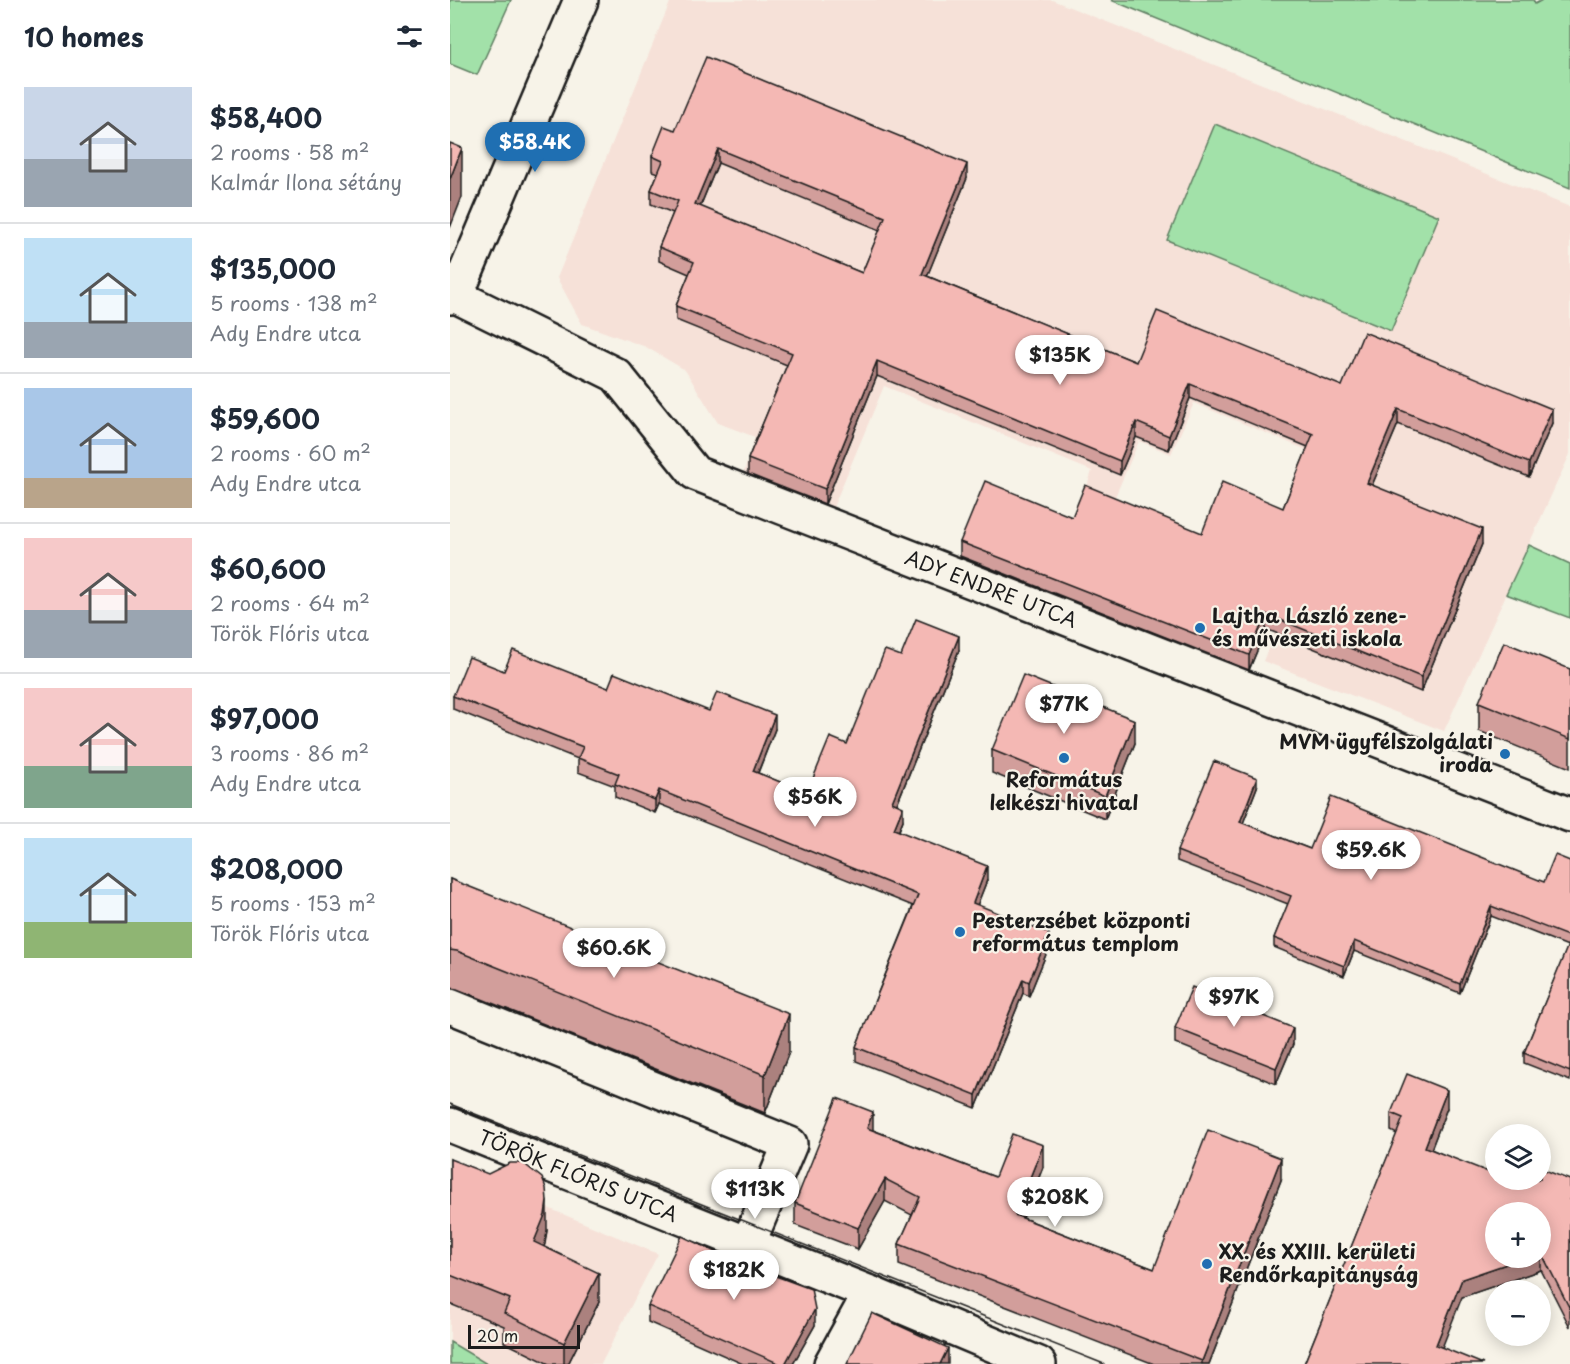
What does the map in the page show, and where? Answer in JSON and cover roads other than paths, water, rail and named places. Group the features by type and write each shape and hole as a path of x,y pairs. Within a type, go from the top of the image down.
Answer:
{"street":[{"path":"453,297 581,0"},
{"name":"ADY ENDRE UTCA","path":"453,297 616,375 695,473 1570,815"},
{"path":"450,1005 790,1144 748,1244"},
{"name":"TÖRÖK FLÓRIS UTCA","path":"450,1125 870,1293 1039,1364"},
{"path":"831,1364 870,1293"}],"tram line":[{"path":"450,1104 1104,1364"}],"place":[{"name":"Lajtha László zene- és művészeti iskola","path":"1200,628"},
{"name":"MVM ügyfélszolgálati iroda","path":"1505,754"},
{"name":"Református lelkészi hivatal","path":"1064,758"},
{"name":"Pesterzsébet központi református templom","path":"960,932"},
{"name":"XX. és XXIII. kerületi Rendőrkapitányság","path":"1207,1264"}]}
